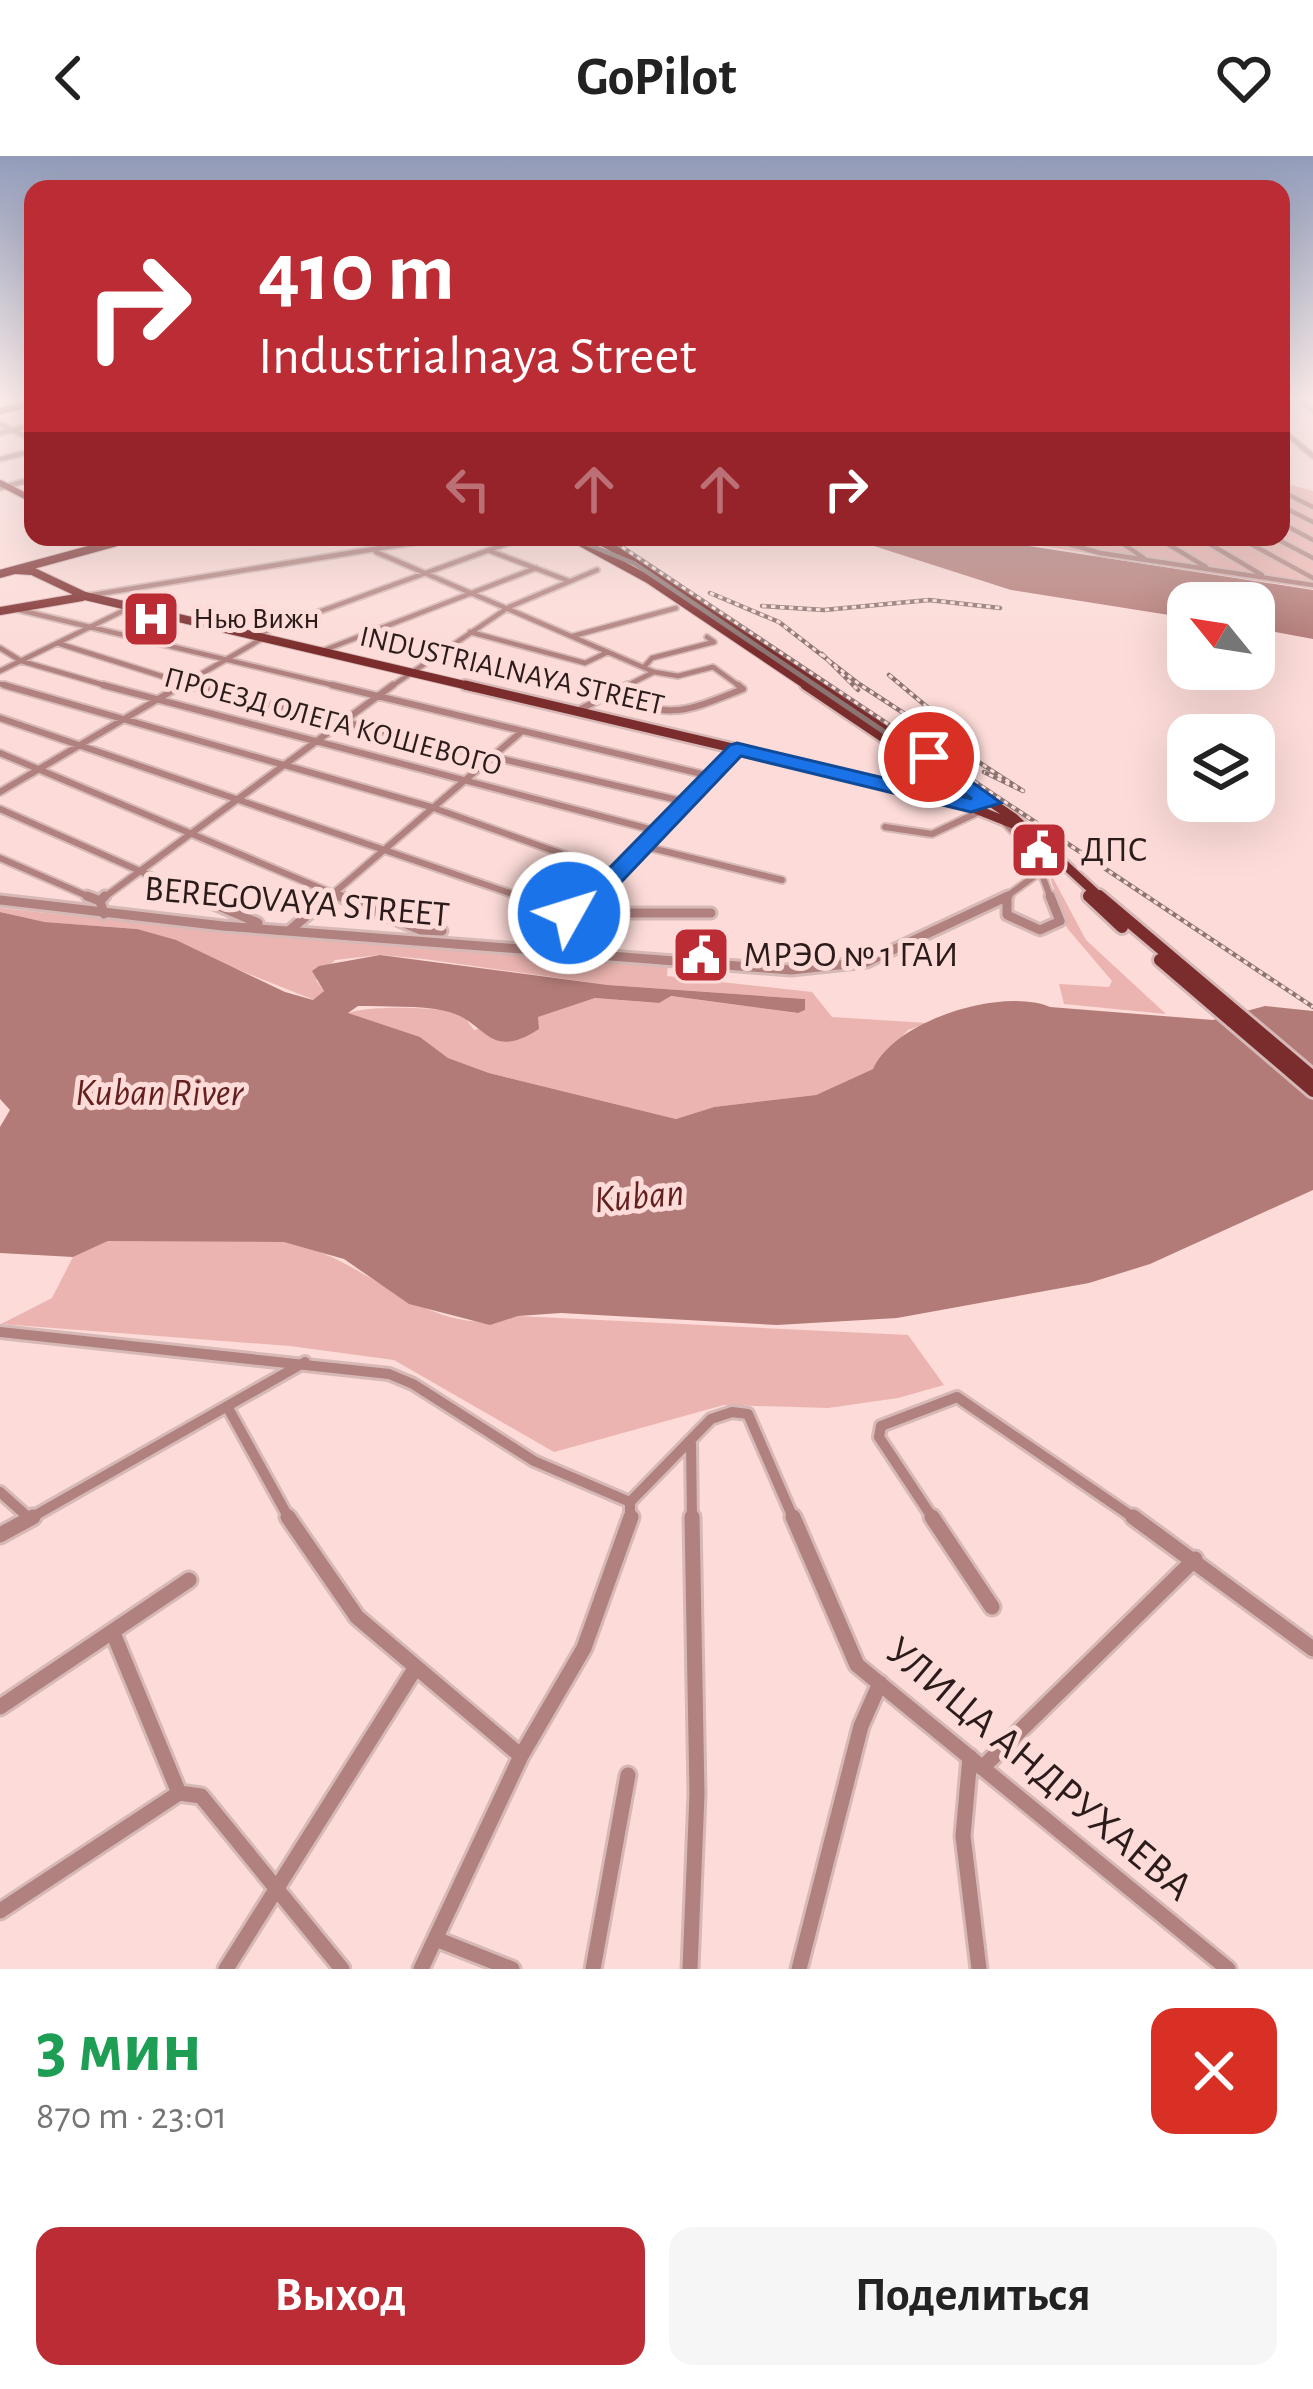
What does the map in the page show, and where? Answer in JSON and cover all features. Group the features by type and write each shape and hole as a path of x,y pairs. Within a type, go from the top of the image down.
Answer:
{"main road":[{"path":"0,574 91,546"},
{"path":"588,546 648,579 950,785 1028,830 1313,1091"},
{"path":"608,546 663,578 981,802"},
{"path":"32,571 45,563"},
{"name":"INDUSTRIALNAYA STREET","path":"16,570 32,571 85,596 953,800 981,802 999,818 1028,830"},
{"path":"61,601 74,593"},
{"path":"0,611 85,596"},
{"path":"950,785 960,797 953,800"},
{"path":"1132,930 1313,1077"}],"street":[{"path":"85,596 405,546"},
{"path":"0,792 226,661 258,637 500,546"},
{"path":"1075,546 1100,554 1313,582"},
{"path":"1126,546 1149,561"},
{"path":"1171,546 1210,570"},
{"path":"1213,546 1267,578"},
{"path":"1253,546 1313,582"},
{"path":"489,550 569,581"},
{"path":"376,552 654,672 678,676 713,667 743,689 664,715 641,709 615,689"},
{"path":"322,651 536,568"},
{"path":"100,901 408,672 509,607 597,570"},
{"path":"0,671 131,607"},
{"path":"15,608 710,776"},
{"path":"573,636 676,608"},
{"path":"469,632 585,663 608,652"},
{"path":"644,667 652,658 714,641 707,638"},
{"path":"57,643 185,685 686,802"},
{"name":"ПРОЕЗД ОЛЕГА КОШЕВОГО","path":"0,648 21,661 157,701 657,831"},
{"path":"577,711 654,672"},
{"path":"0,684 431,807 616,873"},
{"path":"0,718 577,914 711,913"},
{"path":"290,930 521,732"},
{"path":"568,950 577,914 737,749"},
{"path":"0,753 421,930 442,931"},
{"path":"885,827 932,834 981,802"},
{"path":"0,808 269,928"},
{"path":"999,818 1025,841 1042,870 1060,921 1052,928 1036,930 1016,923 1005,909 1006,899 1030,885 1042,870"},
{"path":"643,846 782,880"},
{"path":"0,858 100,901 104,914"},
{"path":"1030,885 1048,889"},
{"name":"BEREGOVAYA STREET","path":"0,900 290,930 722,964 844,968 872,961 1006,899"},
{"path":"0,1332 358,1368 413,1384 534,1461 630,1502 631,1518 584,1648 521,1756 422,1969"},
{"path":"0,1535 305,1362"},
{"path":"992,1607 879,1437 881,1426 957,1397 1195,1559 1313,1649"},
{"path":"228,1408 286,1513 357,1616 521,1756"},
{"name":"УЛИЦА АНДРУХАЕВА","path":"630,1502 711,1419 732,1412 748,1414 856,1665 1228,1969"},
{"path":"690,1969 697,1794 691,1444"},
{"path":"0,1492 29,1518"},
{"path":"979,1969 962,1832 962,1789 976,1762 1195,1559"},
{"path":"0,1707 189,1580"},
{"path":"113,1634 179,1792"},
{"path":"226,1969 416,1667"},
{"path":"799,1969 861,1726 880,1683"},
{"path":"593,1969 628,1775"},
{"path":"0,1911 179,1792 201,1796 342,1969"},
{"path":"436,1939 512,1969"}],"shaded area":[{"path":"1290,485 1313,491 1313,589 1043,546 1290,546"},
{"path":"1046,865 1086,940 1166,1014 1064,1004 1059,984 1109,987 1112,981 1067,928"},
{"path":"0,908 227,932 668,962 667,976 812,992 832,1017 927,1023 908,1030 873,1069 816,1095 714,1107 676,1119 489,1073 448,1058 420,1037 347,1014 385,1008 440,1010 462,1015 474,1030 595,998 658,1003 670,996 797,1013 805,1010 805,999 608,985 380,955 335,960 316,980 324,991 314,1000 137,929 45,922 0,912"},
{"path":"220,1237 286,1242 316,1250 426,1309 455,1318 485,1321 518,1316 908,1335 944,1385 898,1398 828,1408 724,1405 554,1452 394,1360 290,1346 1,1324 52,1298 73,1257 108,1241"}],"water":[{"path":"874,546 1029,546 1261,582 1167,582 1167,615 1011,590"},
{"path":"1275,584 1313,590 1313,639 1275,632"},
{"name":"Kuban River","path":"0,912 45,922 137,929 176,940 285,992 313,1000 324,991 312,971 319,966 380,955 608,985 805,999 805,1010 798,1013 671,996 659,1003 595,998 538,1017 539,1029 508,1042 488,1036 459,1015 435,1009 358,1006 348,1013 420,1037 448,1058 489,1073 676,1119 714,1107 816,1095 873,1069 885,1051 926,1023 979,1005 1030,1002 1213,1020 1265,1006 1313,1011 1313,1190 1150,1264 1089,1283 897,1318 777,1325 561,1313 518,1316 490,1325 409,1304 344,1259 284,1242 108,1241 73,1257 0,1253 0,1127 10,1110 0,1099"}],"tram line":[{"path":"590,546 634,564 915,754 909,776 933,788 946,782 944,773 906,745 635,563 593,546"}],"railway":[{"path":"621,546 1313,1007"},
{"path":"710,593 779,622 828,660"},
{"path":"762,606 824,610 929,600 1000,608"},
{"path":"822,654 828,660"},
{"path":"828,660 1023,791 984,772"},
{"path":"828,660 858,690"},
{"path":"889,675 939,717 929,711"}],"place":[{"name":"Нью Вижн","path":"151,619"},
{"name":"ДПС","path":"1039,850"},
{"name":"МРЭО № 1 ГАИ","path":"701,955"}],"route":[{"path":"569,913 577,914 737,749 971,806 991,803 929,757"}],"water label":[{"name":"Kuban","path":"639,1197"}]}
